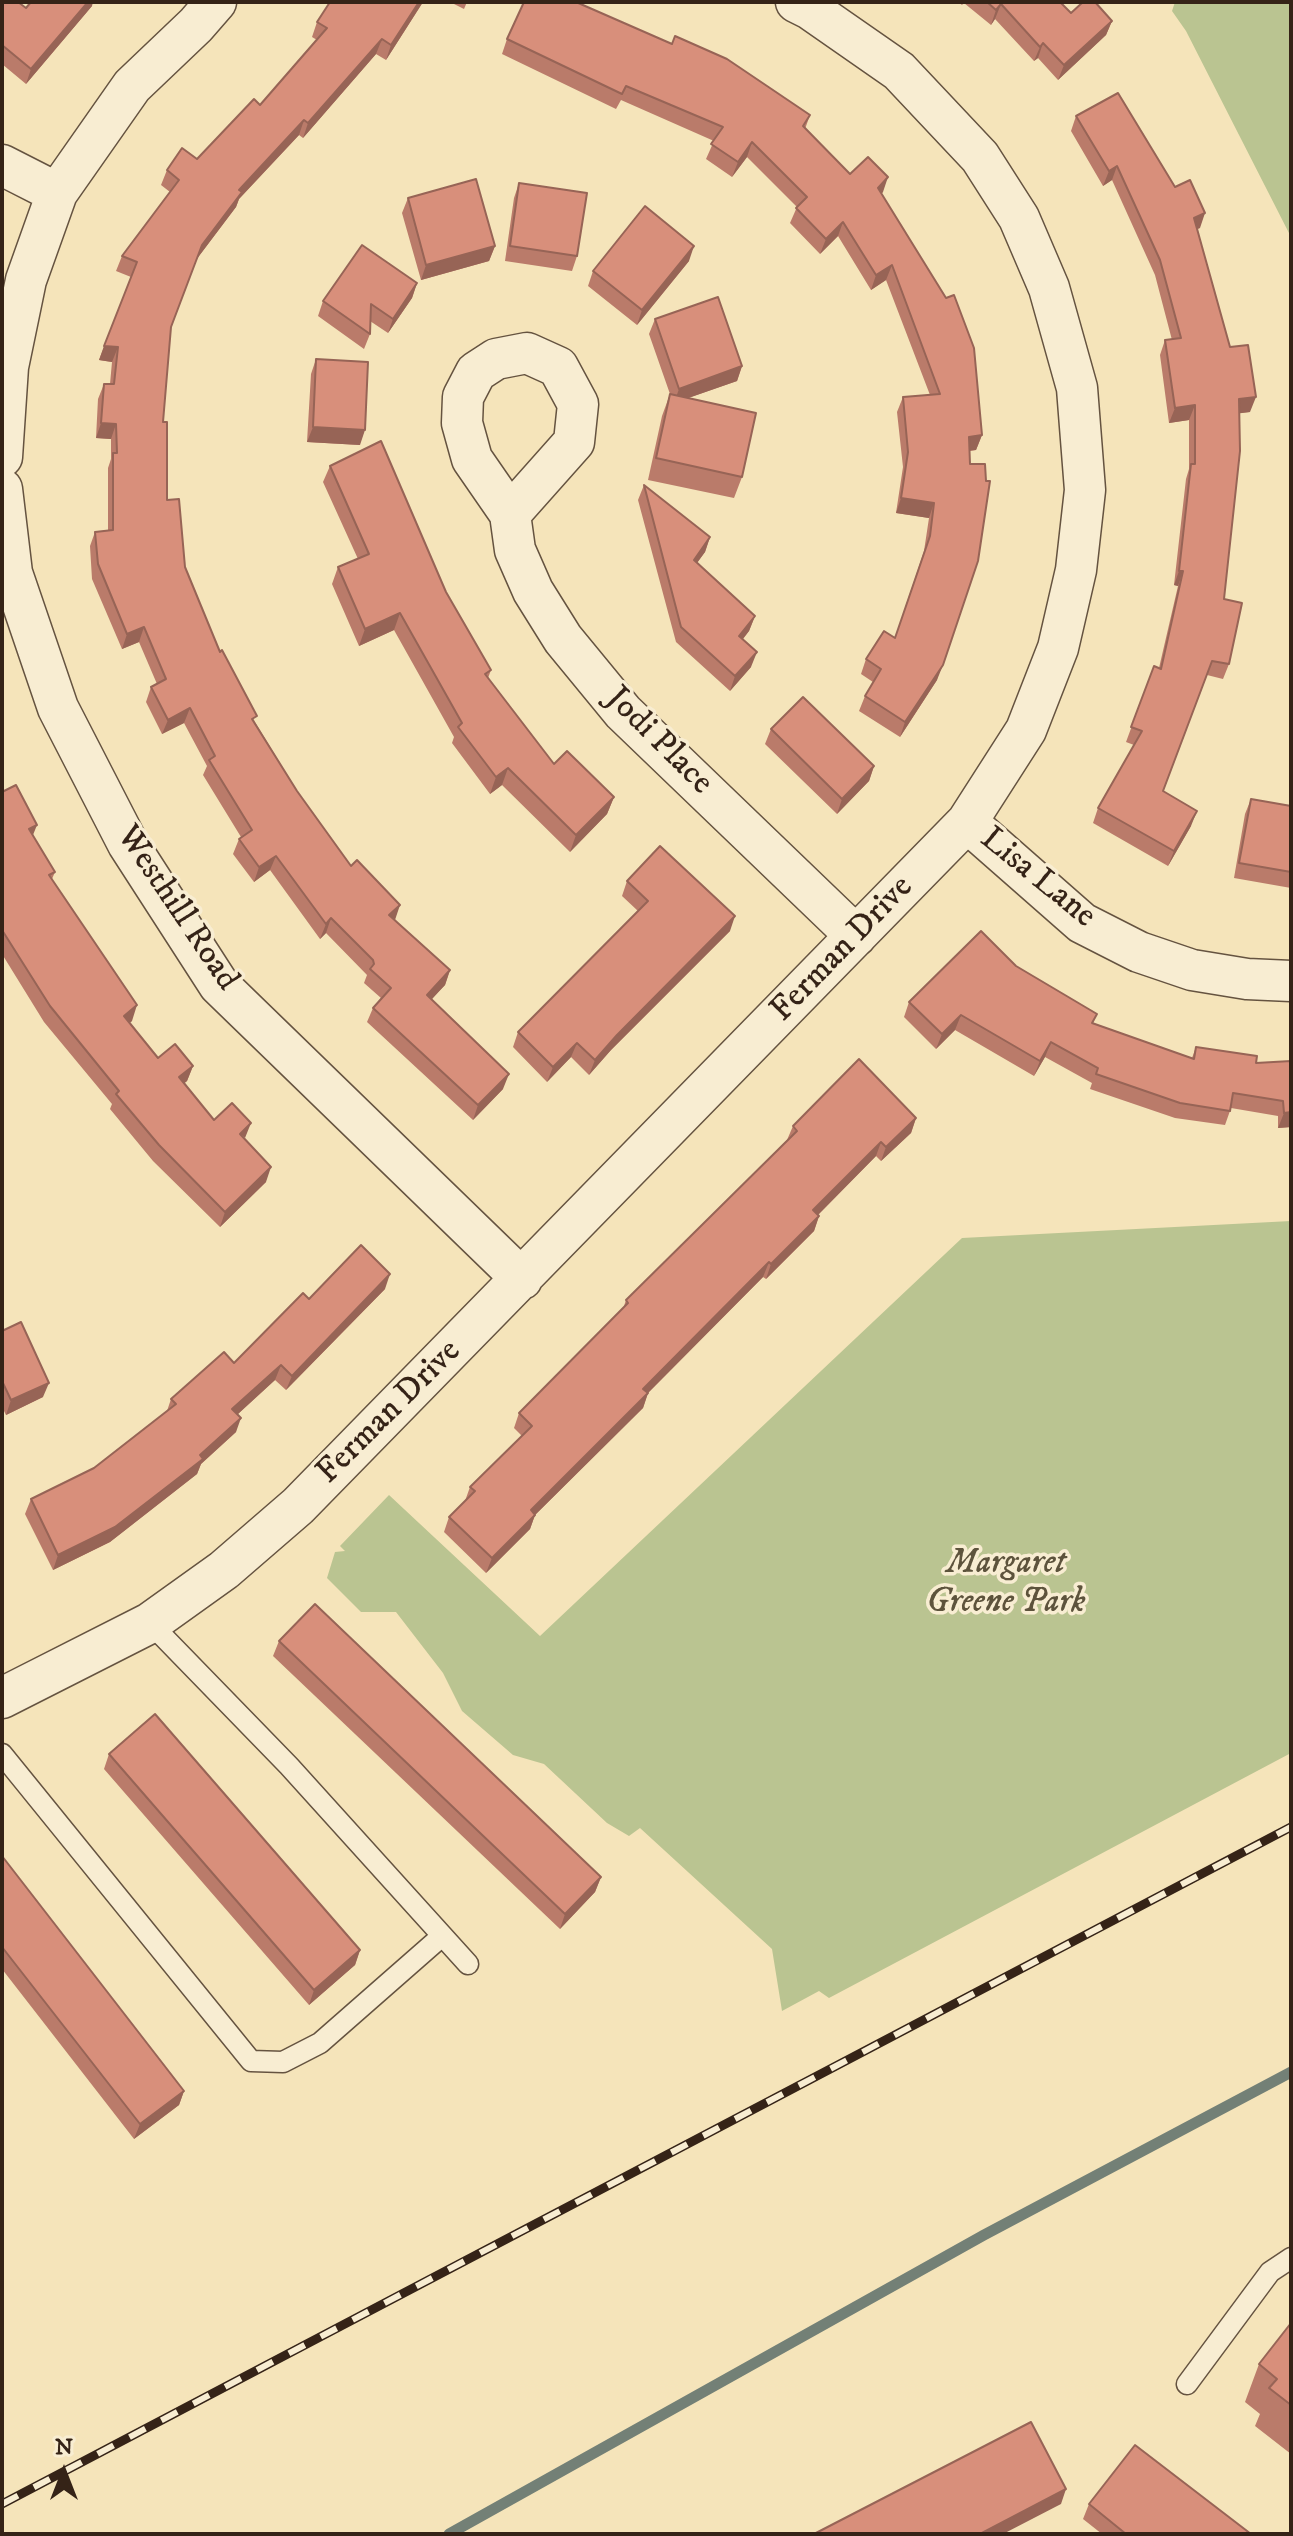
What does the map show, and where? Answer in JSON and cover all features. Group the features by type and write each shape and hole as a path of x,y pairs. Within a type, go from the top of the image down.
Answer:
{"street":[{"path":"2,457 8,367 26,280 57,193 132,86 216,2"},
{"name":"Ferman Drive","path":"7,1684 150,1623 224,1570 298,1506 967,822 1026,730 1058,648 1076,570 1085,490 1077,388 1049,288 1019,218 980,157 899,71 796,2"},
{"path":"2,165 57,193"},
{"name":"Westhill Road","path":"2,489 12,573 58,708 128,844 219,985 522,1279"},
{"name":"Jodi Place","path":"510,514 515,550 533,591 573,651 623,712 856,936"},
{"name":"Lisa Lane","path":"967,822 1082,923 1139,952 1192,970 1247,979 1291,981"}],"lane":[{"path":"150,1623 289,1766 468,1964"},
{"path":"2,1754 251,2061 283,2062 320,2043 442,1936"},
{"path":"1187,2384 1270,2272 1291,2258"}],"green space":[{"path":"1175,2 1291,2 1291,237 1186,31 1172,11"},
{"name":"Margaret Greene Park","path":"1291,1221 1291,1753 829,1998 819,1991 782,2011 772,1949 640,1828 629,1836 607,1823 544,1764 513,1755 462,1711 443,1673 396,1612 361,1612 327,1578 335,1552 345,1551 340,1546 389,1495 540,1636 962,1238"}],"building":[{"path":"2,2 18,2 26,8 31,2 88,2 31,69 2,45"},
{"path":"330,2 419,2 391,45 382,39 308,123 304,120 239,190 242,192 202,245 171,327 163,422 167,422 167,500 179,499 185,567 220,652 222,650 257,716 252,719 297,791 351,866 357,860 400,905 389,915 450,970 427,995 509,1074 478,1105 373,1008 391,988 370,969 373,960 331,918 326,924 276,856 259,867 239,839 252,830 209,760 215,756 190,708 168,720 151,687 166,679 144,627 127,634 98,564 95,532 113,530 113,453 117,453 116,424 101,423 104,384 114,384 118,347 104,346 137,262 122,256 179,180 167,170 182,148 197,159 254,99 260,105 327,28 317,22"},
{"path":"524,2 576,2 672,44 675,36 727,59 810,115 803,126 850,174 868,157 888,177 878,188 946,298 954,295 974,348 982,435 969,437 970,464 985,464 986,481 990,481 978,561 943,665 905,722 865,696 881,669 866,659 884,631 895,638 930,536 934,503 901,498 908,452 903,397 940,394 892,265 876,275 843,222 826,239 796,208 807,197 752,142 738,162 711,144 723,127 626,86 622,94 507,39"},
{"path":"987,2 1060,2 1071,13 1083,2 1095,2 1112,21 1064,65 1043,43 1040,47 1001,4 996,10"},
{"path":"1118,93 1175,187 1190,180 1205,213 1194,218 1230,347 1248,345 1256,397 1239,399 1240,451 1224,599 1242,603 1229,664 1212,661 1163,791 1197,811 1174,851 1098,808 1142,731 1131,727 1154,666 1161,669 1183,571 1179,571 1191,464 1195,464 1195,405 1175,408 1165,340 1181,338 1160,260 1117,166 1109,171 1076,116"},
{"path":"476,179 495,246 426,265 408,198"},
{"path":"519,183 587,193 577,256 510,246"},
{"path":"645,206 694,246 642,310 593,271"},
{"path":"362,245 417,283 393,319 371,304 370,334 323,301"},
{"path":"718,297 742,366 679,389 655,319"},
{"path":"316,359 368,362 365,430 313,427"},
{"path":"670,394 756,413 742,477 656,458"},
{"path":"381,441 446,592 491,670 485,674 554,764 567,751 614,797 576,835 508,768 496,777 458,727 462,723 400,613 365,629 338,567 369,554 330,466"},
{"path":"644,485 710,537 694,560 755,616 739,636 757,652 735,676 681,627"},
{"path":"803,697 874,766 842,799 771,729"},
{"path":"16,785 37,825 29,829 55,872 49,875 137,1005 124,1016 158,1058 175,1044 193,1066 179,1077 214,1120 232,1103 251,1123 240,1134 271,1167 225,1212 159,1145 116,1094 119,1091 50,1006 2,930 2,792"},
{"path":"1251,799 1291,806 1291,872 1239,863"},
{"path":"660,846 735,916 595,1060 577,1043 553,1067 518,1032 648,901 627,881"},
{"path":"981,931 1016,966 1097,1014 1092,1023 1194,1059 1196,1047 1257,1056 1256,1063 1291,1061 1291,1112 1284,1113 1283,1101 1233,1093 1230,1111 1180,1103 1096,1074 1098,1068 1051,1042 1040,1061 961,1015 942,1034 909,1002"},
{"path":"859,1059 916,1118 886,1147 881,1142 813,1210 819,1216 643,1389 648,1393 531,1510 535,1515 492,1558 449,1517 475,1491 470,1487 532,1426 519,1413 628,1303 626,1300 797,1131 793,1126"},
{"path":"361,1245 390,1274 292,1376 281,1365 232,1409 241,1418 200,1455 203,1459 115,1527 58,1555 31,1499 94,1468 176,1404 171,1399 224,1352 234,1363 303,1293 309,1299"},
{"path":"21,1322 49,1383 11,1400 2,1381 2,1331"},
{"path":"315,1604 601,1877 565,1914 279,1641"},
{"path":"155,1714 360,1950 314,1990 109,1754"},
{"path":"2,1856 184,2091 140,2124 2,1947"},
{"path":"1291,2323 1291,2405 1269,2388 1277,2379 1259,2364"},
{"path":"1031,2422 1066,2489 980,2534 814,2534"},
{"path":"1135,2445 1251,2534 1126,2534 1089,2504"}],"waterway":[{"path":"449,2534 984,2235 1291,2072"}],"railway":[{"path":"2,2504 1291,1827"}]}
